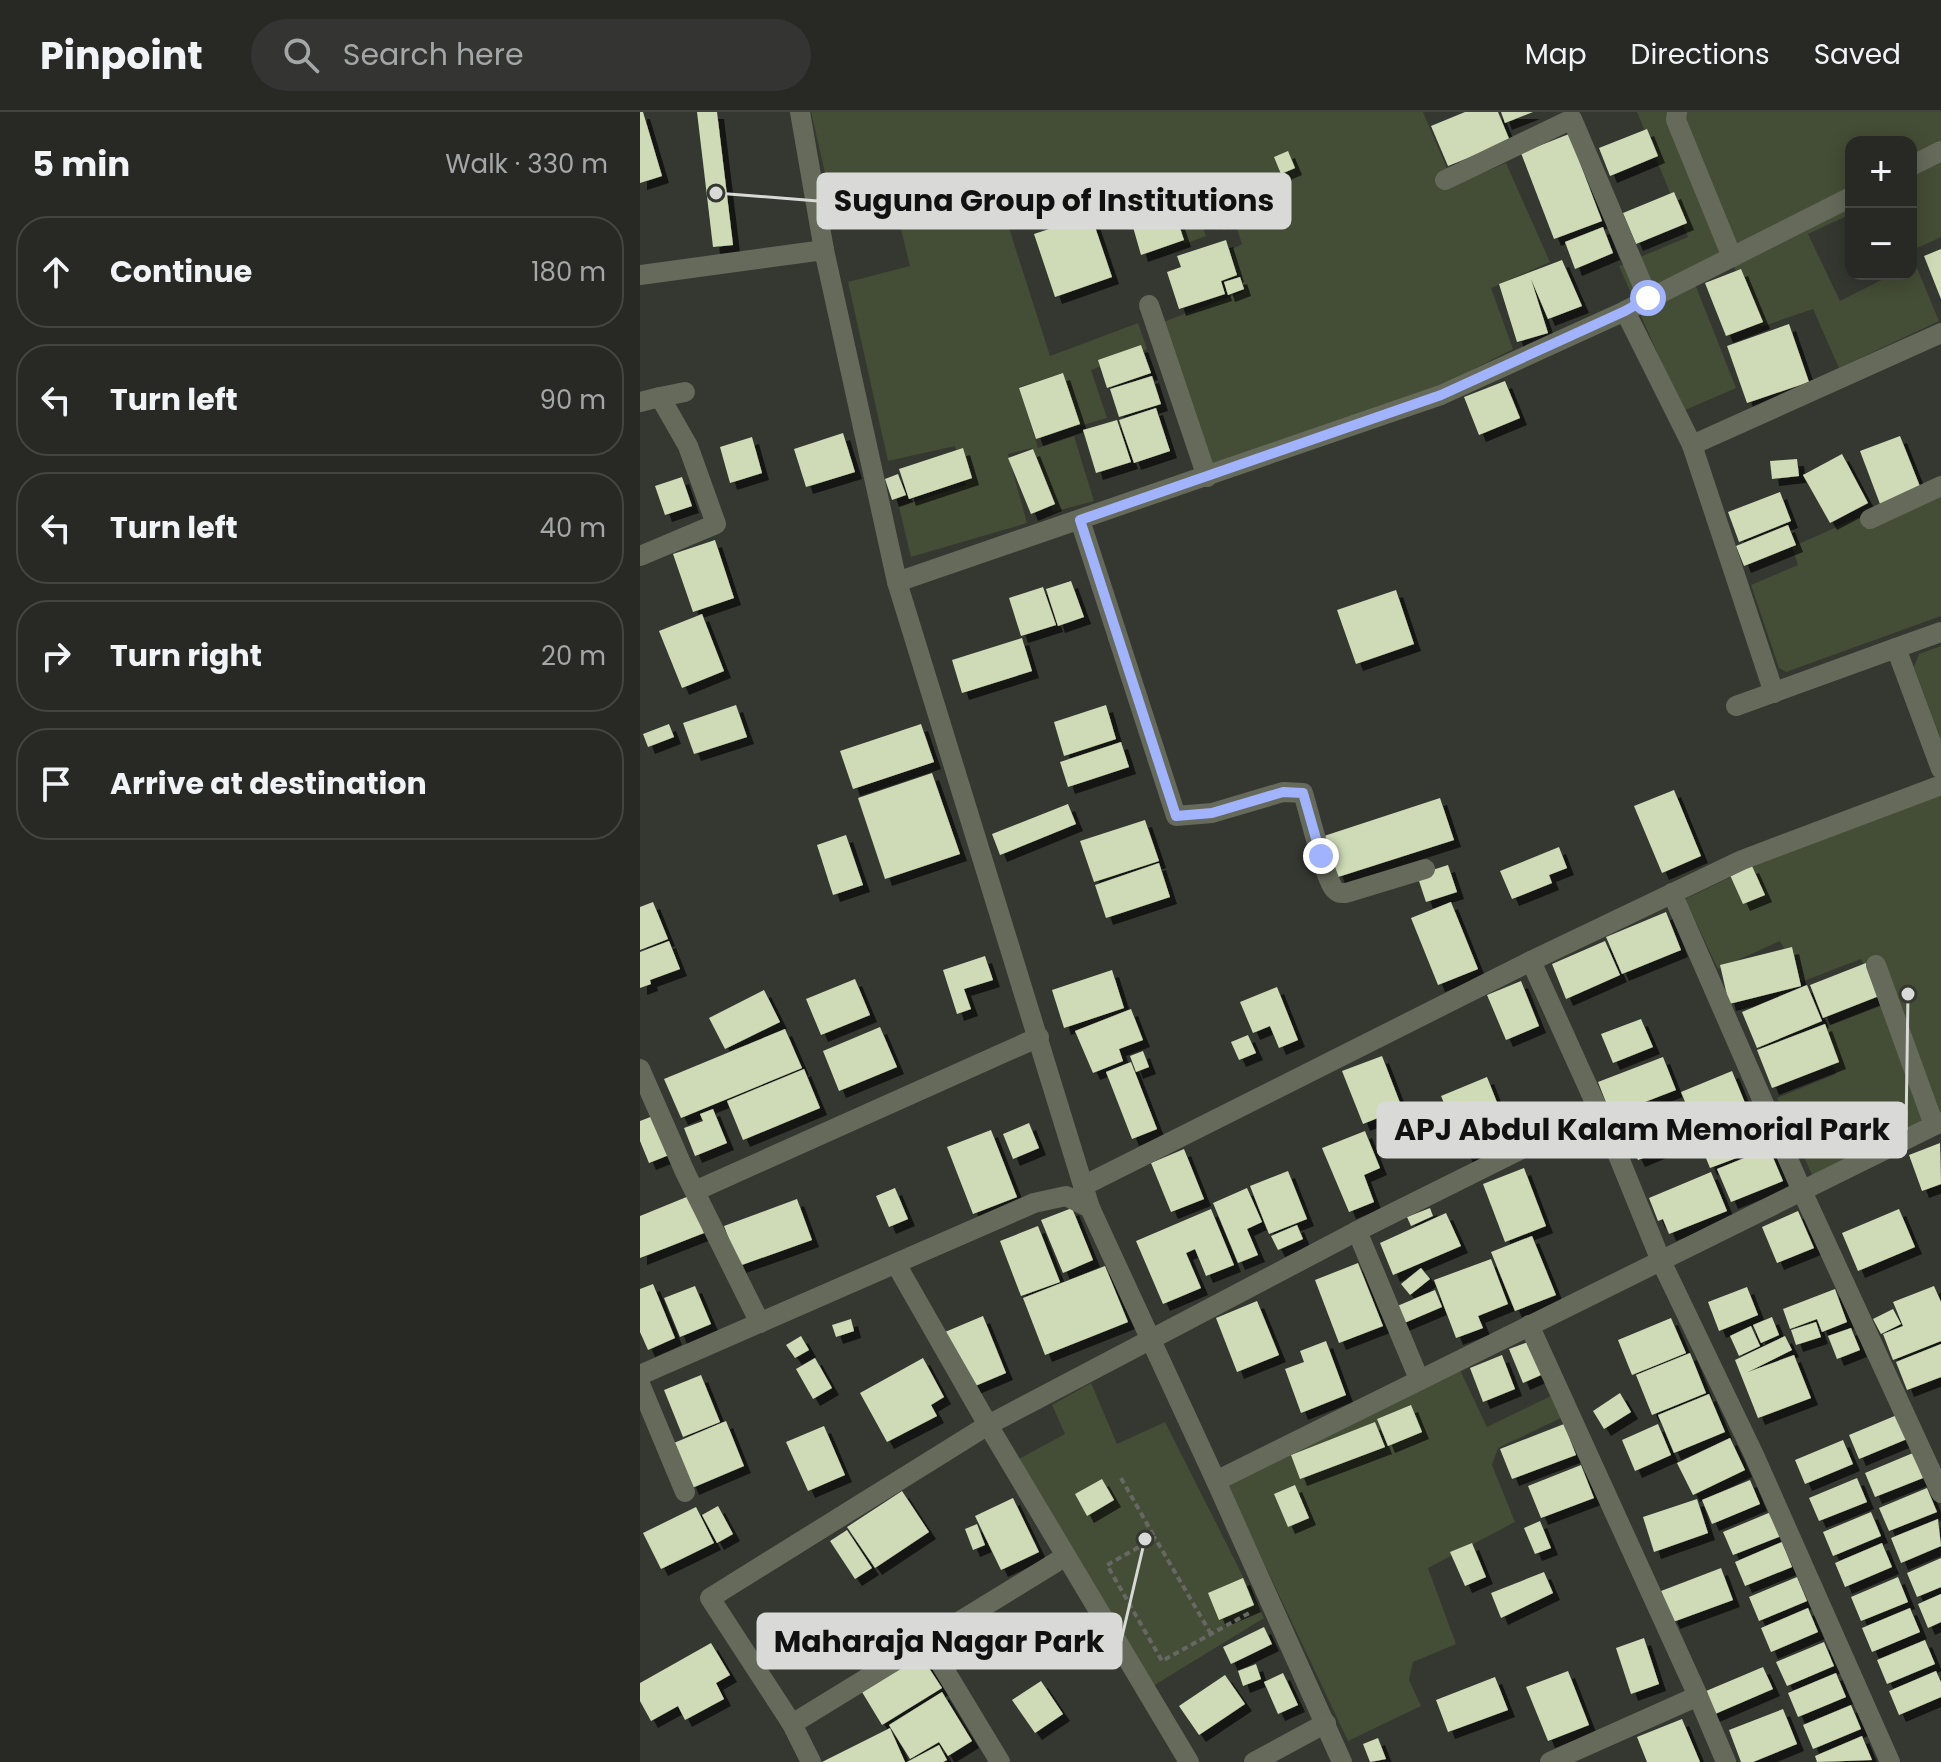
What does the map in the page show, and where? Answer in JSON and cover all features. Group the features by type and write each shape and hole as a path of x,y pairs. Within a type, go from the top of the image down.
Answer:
{"street":[{"path":"800,112 824,250 897,582 1090,1208 1342,1762"},
{"path":"1677,112 1676,120 1732,257"},
{"path":"1445,180 1572,119 1648,298"},
{"path":"1917,163 1941,151"},
{"path":"897,582 1441,395 1625,311 1845,200"},
{"path":"640,275 824,250"},
{"path":"1149,305 1207,477"},
{"path":"1625,311 1692,445 1774,693"},
{"path":"1692,445 1941,333"},
{"path":"640,556 716,524 688,446 650,399 685,392"},
{"path":"1870,519 1941,486"},
{"path":"1080,520 1176,816 1212,813 1283,792 1303,793 1321,856 1338,892 1346,893 1425,869"},
{"path":"1736,706 1941,632"},
{"path":"1896,648 1941,769"},
{"path":"1083,1186 1531,961 1742,860 1941,785"},
{"path":"1672,893 1802,1191 1941,1493"},
{"path":"1531,961 1661,1261 1754,1455 1890,1762"},
{"path":"1216,1481 1938,1124 1876,965"},
{"path":"695,1191 1039,1037"},
{"path":"640,1069 760,1323"},
{"path":"811,1762 792,1724 710,1598 988,1425 1357,1231 1598,1111"},
{"path":"640,1375 1034,1203 1066,1196 1090,1208"},
{"path":"1357,1231 1419,1379"},
{"path":"896,1264 1189,1762"},
{"path":"1529,1325 1726,1762"},
{"path":"640,1384 685,1492"},
{"path":"792,1724 1066,1556"},
{"path":"927,1641 1000,1762"},
{"path":"1550,1762 1698,1696"},
{"path":"1254,1762 1326,1723"}],"path":[{"path":"1121,1478 1211,1634"},
{"path":"1155,1538 1107,1565 1162,1661 1270,1601"}],"green space":[{"path":"811,112 1423,112 1454,185 1506,163 1550,262 1491,288 1513,349 1433,390 1213,469 1163,322 1243,292 1230,250 1242,244 1236,226 1224,230 1218,218 1201,222 1206,236 1184,244 1165,192 1095,223 1089,206 1009,228 1050,356 1138,323 1147,349 1091,370 1107,418 1073,428 1054,376 1019,387 1038,448 1074,436 1094,501 1053,512 1032,448 1008,454 1027,523 911,557 899,507 966,485 955,446 888,461 848,282 910,266 889,181 830,195"},
{"path":"1637,112 1941,112 1941,237 1917,248 1917,136 1845,136 1845,217 1808,234 1840,301 1881,280 1917,280 1917,268 1939,321 1839,368 1813,309 1761,327 1734,267 1695,284 1736,388 1683,411 1619,266 1688,237"},
{"path":"1941,480 1941,616 1786,672 1779,668 1751,585 1798,565 1792,547"},
{"path":"1941,646 1941,740 1914,667 1919,654"},
{"path":"1941,793 1941,1113 1813,1177 1777,1098 1836,1074 1818,1030 1881,1006 1861,959 1801,982 1780,941 1718,969 1685,899 1762,862"},
{"path":"1460,1370 1487,1427 1551,1396 1561,1418 1498,1448 1492,1465 1515,1522 1428,1568 1456,1644 1413,1662 1409,1680 1421,1706 1348,1741 1226,1483"},
{"path":"1091,1383 1117,1444 1165,1422 1264,1618 1153,1686 1017,1460 1065,1434 1052,1405"}],"building":[{"path":"640,112 643,112 662,176 640,183"},
{"path":"697,112 717,112 733,245 713,247"},
{"path":"1465,112 1498,112 1510,141 1448,166 1431,126"},
{"path":"1501,112 1533,112 1505,123"},
{"path":"1647,129 1658,156 1610,176 1599,148"},
{"path":"1569,134 1602,221 1554,239 1521,153"},
{"path":"1288,151 1295,168 1281,174 1274,157"},
{"path":"1166,186 1184,240 1141,255 1133,227 1144,224 1135,196"},
{"path":"1674,192 1687,223 1636,244 1623,213"},
{"path":"1091,215 1112,277 1055,297 1034,234"},
{"path":"1603,227 1613,253 1575,269 1565,242"},
{"path":"1226,240 1237,275 1221,281 1225,294 1179,309 1167,272 1181,267 1177,256"},
{"path":"1941,249 1941,299 1924,256"},
{"path":"1562,260 1582,306 1548,319 1531,279 1548,333 1517,342 1499,284"},
{"path":"1741,269 1763,322 1726,336 1705,283"},
{"path":"1240,277 1244,289 1228,295 1224,282"},
{"path":"1789,324 1809,382 1747,403 1727,346"},
{"path":"1141,345 1151,373 1107,388 1098,360"},
{"path":"1063,373 1080,424 1036,439 1019,388"},
{"path":"1152,376 1161,404 1119,417 1110,389"},
{"path":"1505,381 1520,418 1479,435 1464,397"},
{"path":"1156,408 1170,451 1134,463 1119,420"},
{"path":"1117,420 1131,462 1096,473 1083,430"},
{"path":"843,433 855,472 806,487 794,449"},
{"path":"1900,436 1921,489 1880,504 1860,451"},
{"path":"752,437 762,473 730,483 720,447"},
{"path":"963,448 972,478 909,499 899,469"},
{"path":"1033,449 1055,504 1031,514 1008,458"},
{"path":"1842,454 1868,503 1830,523 1803,475"},
{"path":"1797,459 1799,476 1772,479 1770,461"},
{"path":"898,474 906,495 892,500 885,479"},
{"path":"682,477 692,506 665,515 655,486"},
{"path":"1780,492 1791,521 1739,542 1728,512"},
{"path":"1788,525 1796,545 1744,566 1736,546"},
{"path":"715,540 734,598 693,612 673,554"},
{"path":"1071,581 1084,617 1058,626 1046,589"},
{"path":"1043,587 1056,625 1021,636 1009,598"},
{"path":"1396,590 1414,644 1356,664 1337,610"},
{"path":"702,614 724,671 682,688 659,631"},
{"path":"1022,638 1032,671 962,693 952,660"},
{"path":"736,705 747,737 694,754 683,723"},
{"path":"1106,705 1116,739 1064,756 1054,722"},
{"path":"669,724 674,737 648,747 643,734"},
{"path":"921,724 934,762 853,789 840,751"},
{"path":"1121,742 1129,767 1068,787 1060,762"},
{"path":"932,773 960,854 885,879 858,798"},
{"path":"1674,790 1701,856 1662,873 1634,806"},
{"path":"1440,798 1454,840 1338,877 1324,836"},
{"path":"1068,804 1076,824 1000,855 992,834"},
{"path":"1145,820 1159,861 1094,882 1080,841"},
{"path":"846,835 863,885 833,895 817,845"},
{"path":"1559,847 1567,868 1549,875 1552,883 1512,899 1500,871"},
{"path":"1159,863 1170,897 1106,918 1095,885"},
{"path":"1448,865 1457,892 1426,902 1417,875"},
{"path":"1752,866 1765,895 1743,904 1730,875"},
{"path":"653,902 668,939 640,950 640,907"},
{"path":"1451,902 1478,969 1438,985 1411,918"},
{"path":"1666,912 1681,950 1622,974 1606,937"},
{"path":"669,941 680,969 650,980 651,984 640,988 640,952"},
{"path":"1605,941 1620,975 1566,999 1552,964"},
{"path":"1792,947 1801,986 1729,1004 1720,965"},
{"path":"985,956 993,980 964,989 971,1009 957,1014 943,970"},
{"path":"1866,963 1879,996 1823,1018 1810,985"},
{"path":"1112,970 1124,1008 1064,1028 1052,990"},
{"path":"855,979 870,1015 821,1035 806,999"},
{"path":"1521,981 1539,1026 1506,1040 1487,995"},
{"path":"1807,985 1822,1021 1757,1048 1742,1012"},
{"path":"1277,987 1298,1040 1279,1048 1270,1026 1253,1033 1240,1002"},
{"path":"764,990 780,1022 725,1049 709,1018"},
{"path":"1131,1009 1143,1040 1119,1049 1123,1061 1093,1073 1075,1031"},
{"path":"1641,1019 1653,1047 1613,1063 1601,1034"},
{"path":"1825,1024 1839,1062 1772,1088 1757,1050"},
{"path":"880,1027 897,1067 839,1091 823,1051"},
{"path":"785,1029 802,1068 681,1118 664,1079"},
{"path":"1248,1035 1256,1053 1239,1060 1231,1042"},
{"path":"1143,1051 1149,1067 1136,1072 1130,1056"},
{"path":"1382,1056 1402,1108 1363,1124 1342,1071"},
{"path":"1663,1057 1676,1090 1611,1115 1598,1082"},
{"path":"1131,1062 1157,1129 1132,1139 1106,1072"},
{"path":"804,1069 820,1108 743,1140 727,1101"},
{"path":"1732,1071 1745,1103 1694,1124 1681,1092"},
{"path":"1487,1077 1511,1138 1466,1156 1441,1096"},
{"path":"1756,1106 1771,1145 1710,1168 1697,1136 1638,1160 1628,1139 1687,1114 1694,1130"},
{"path":"713,1109 727,1143 695,1156 684,1128 703,1121 700,1114"},
{"path":"653,1116 669,1155 649,1163 640,1141 640,1121"},
{"path":"1029,1123 1039,1148 1013,1159 1003,1134"},
{"path":"991,1130 1017,1197 973,1214 947,1147"},
{"path":"1365,1131 1380,1168 1364,1175 1374,1202 1349,1212 1322,1148"},
{"path":"1940,1143 1941,1184 1922,1191 1909,1155"},
{"path":"1769,1148 1783,1181 1731,1202 1717,1169"},
{"path":"1184,1149 1204,1199 1171,1212 1151,1163"},
{"path":"1524,1168 1546,1226 1505,1242 1483,1184"},
{"path":"1288,1171 1307,1219 1269,1234 1250,1186"},
{"path":"1711,1172 1727,1211 1669,1234 1663,1219 1658,1221 1649,1198"},
{"path":"895,1188 908,1219 889,1227 876,1196"},
{"path":"1247,1188 1262,1222 1247,1229 1258,1255 1238,1263 1213,1203"},
{"path":"689,1196 704,1233 640,1258 640,1216"},
{"path":"797,1199 812,1240 739,1266 724,1226"},
{"path":"1072,1208 1093,1260 1063,1273 1041,1220"},
{"path":"1430,1208 1433,1216 1411,1226 1407,1217"},
{"path":"1211,1209 1234,1265 1206,1276 1195,1249 1186,1253 1201,1288 1163,1304 1136,1241"},
{"path":"1899,1209 1915,1247 1858,1271 1842,1233"},
{"path":"1798,1211 1814,1248 1777,1263 1762,1227"},
{"path":"1446,1213 1461,1246 1393,1275 1380,1243"},
{"path":"1297,1225 1303,1239 1278,1250 1271,1236"},
{"path":"1038,1226 1060,1282 1021,1296 1000,1241"},
{"path":"1532,1236 1556,1295 1515,1311 1491,1252"},
{"path":"1491,1259 1508,1304 1478,1316 1483,1328 1456,1338 1434,1280"},
{"path":"1358,1263 1383,1326 1339,1343 1315,1280"},
{"path":"1105,1266 1128,1322 1045,1355 1023,1298"},
{"path":"1421,1268 1430,1279 1410,1295 1401,1284"},
{"path":"653,1284 675,1338 648,1350 640,1332 640,1289"},
{"path":"695,1286 711,1324 680,1337 664,1298"},
{"path":"1934,1286 1941,1302 1941,1341 1893,1360 1883,1334 1903,1326 1893,1302"},
{"path":"1747,1287 1758,1315 1719,1331 1708,1302"},
{"path":"1835,1289 1847,1322 1822,1332 1817,1319 1790,1329 1783,1309"},
{"path":"1435,1290 1442,1307 1402,1324 1395,1307"},
{"path":"1257,1301 1279,1355 1237,1372 1216,1318"},
{"path":"1893,1309 1901,1324 1881,1334 1873,1319"},
{"path":"983,1316 1006,1373 968,1389 945,1332"},
{"path":"1772,1317 1779,1335 1761,1343 1753,1325"},
{"path":"1671,1318 1686,1353 1632,1375 1618,1340"},
{"path":"851,1319 854,1331 836,1337 832,1325"},
{"path":"1816,1322 1821,1337 1796,1345 1791,1330"},
{"path":"1751,1326 1760,1346 1739,1356 1730,1336"},
{"path":"1851,1328 1860,1350 1837,1359 1828,1336"},
{"path":"801,1336 809,1350 795,1358 786,1345"},
{"path":"1785,1336 1792,1350 1748,1372 1794,1355 1811,1398 1758,1418 1735,1360"},
{"path":"1326,1341 1346,1395 1301,1413 1285,1369 1304,1362 1300,1351"},
{"path":"1528,1342 1541,1375 1523,1383 1509,1349"},
{"path":"1941,1344 1941,1377 1907,1390 1896,1362"},
{"path":"1690,1353 1706,1393 1652,1415 1636,1375"},
{"path":"1502,1355 1515,1389 1483,1402 1470,1368"},
{"path":"815,1358 832,1388 813,1399 796,1369"},
{"path":"923,1358 944,1397 931,1405 937,1416 887,1442 860,1393"},
{"path":"701,1375 720,1422 683,1437 664,1390"},
{"path":"1620,1393 1631,1412 1604,1429 1593,1411"},
{"path":"1709,1394 1725,1432 1674,1453 1658,1415"},
{"path":"1411,1405 1422,1432 1388,1446 1377,1419"},
{"path":"1897,1415 1907,1439 1859,1459 1849,1435"},
{"path":"726,1421 744,1466 692,1488 674,1443"},
{"path":"1375,1422 1385,1447 1300,1479 1291,1455"},
{"path":"1564,1424 1576,1455 1512,1479 1500,1449"},
{"path":"1658,1424 1671,1455 1635,1471 1622,1440"},
{"path":"824,1426 845,1475 808,1491 786,1442"},
{"path":"1730,1438 1745,1470 1693,1495 1677,1463"},
{"path":"1843,1440 1853,1464 1805,1484 1795,1460"},
{"path":"1913,1453 1923,1478 1875,1497 1865,1473"},
{"path":"1581,1465 1594,1498 1541,1518 1528,1486"},
{"path":"1857,1478 1867,1502 1819,1521 1809,1498"},
{"path":"1102,1479 1114,1500 1087,1516 1075,1494"},
{"path":"1750,1480 1760,1504 1712,1524 1702,1500"},
{"path":"1295,1485 1309,1518 1288,1527 1274,1494"},
{"path":"1927,1488 1937,1512 1889,1531 1879,1508"},
{"path":"902,1491 929,1532 875,1568 847,1527"},
{"path":"1013,1498 1039,1552 1001,1570 975,1516"},
{"path":"1697,1499 1708,1533 1654,1552 1643,1517"},
{"path":"718,1506 733,1534 717,1543 702,1515"},
{"path":"696,1507 714,1543 661,1569 643,1533"},
{"path":"1771,1512 1781,1536 1733,1555 1723,1532"},
{"path":"1871,1512 1881,1536 1833,1556 1823,1532"},
{"path":"1938,1519 1941,1546 1901,1563 1891,1538"},
{"path":"1540,1521 1551,1548 1535,1554 1524,1528"},
{"path":"977,1524 985,1545 973,1550 965,1529"},
{"path":"847,1530 872,1568 855,1579 830,1541"},
{"path":"1782,1542 1792,1567 1745,1586 1735,1562"},
{"path":"1472,1543 1486,1577 1465,1586 1450,1552"},
{"path":"1882,1543 1892,1567 1845,1587 1835,1563"},
{"path":"1941,1558 1941,1587 1917,1597 1907,1573"},
{"path":"1721,1568 1733,1600 1673,1622 1661,1591"},
{"path":"1544,1572 1553,1593 1501,1618 1491,1593"},
{"path":"1797,1577 1807,1601 1759,1621 1749,1597"},
{"path":"1898,1577 1908,1602 1861,1621 1851,1597"},
{"path":"1243,1578 1254,1605 1219,1620 1208,1593"},
{"path":"1941,1594 1941,1622 1928,1628 1918,1604"},
{"path":"1808,1608 1818,1632 1771,1652 1761,1628"},
{"path":"1910,1608 1920,1632 1872,1652 1862,1628"},
{"path":"1264,1627 1272,1644 1231,1664 1223,1647"},
{"path":"1644,1638 1659,1684 1631,1694 1616,1648"},
{"path":"1925,1640 1935,1664 1887,1684 1877,1660"},
{"path":"1824,1642 1834,1666 1787,1686 1776,1662"},
{"path":"711,1643 730,1675 716,1683 724,1699 685,1720 678,1706 651,1721 640,1701 640,1683"},
{"path":"921,1656 942,1688 882,1725 862,1692"},
{"path":"1256,1664 1261,1679 1243,1686 1238,1671"},
{"path":"1763,1667 1773,1689 1708,1717 1699,1694"},
{"path":"1568,1671 1589,1725 1548,1741 1526,1687"},
{"path":"1936,1671 1941,1682 1941,1697 1899,1715 1889,1691"},
{"path":"1283,1673 1298,1705 1278,1714 1264,1682"},
{"path":"1836,1673 1846,1697 1798,1717 1788,1693"},
{"path":"1225,1675 1245,1704 1199,1735 1179,1706"},
{"path":"1495,1677 1508,1710 1448,1732 1436,1700"},
{"path":"1041,1681 1063,1714 1035,1733 1012,1700"},
{"path":"942,1692 972,1741 948,1756 939,1742 910,1759 889,1725"},
{"path":"1851,1705 1861,1729 1813,1749 1803,1725"},
{"path":"1783,1709 1797,1744 1753,1762 1741,1762 1729,1730"},
{"path":"1682,1719 1700,1762 1647,1762 1637,1737"},
{"path":"890,1728 905,1762 822,1762"},
{"path":"1862,1736 1872,1760 1817,1762 1815,1756"},
{"path":"1378,1738 1386,1759 1370,1762 1363,1744"},
{"path":"939,1745 947,1760 907,1762"}],"place":[{"name":"Suguna Group of Institutions","path":"716,193"},
{"name":"APJ Abdul Kalam Memorial Park","path":"1908,994"},
{"name":"Maharaja Nagar Park","path":"1145,1539"}],"route":[{"path":"1321,856 1303,793 1283,792 1212,813 1176,816 1080,520 1441,395 1648,298"}]}
